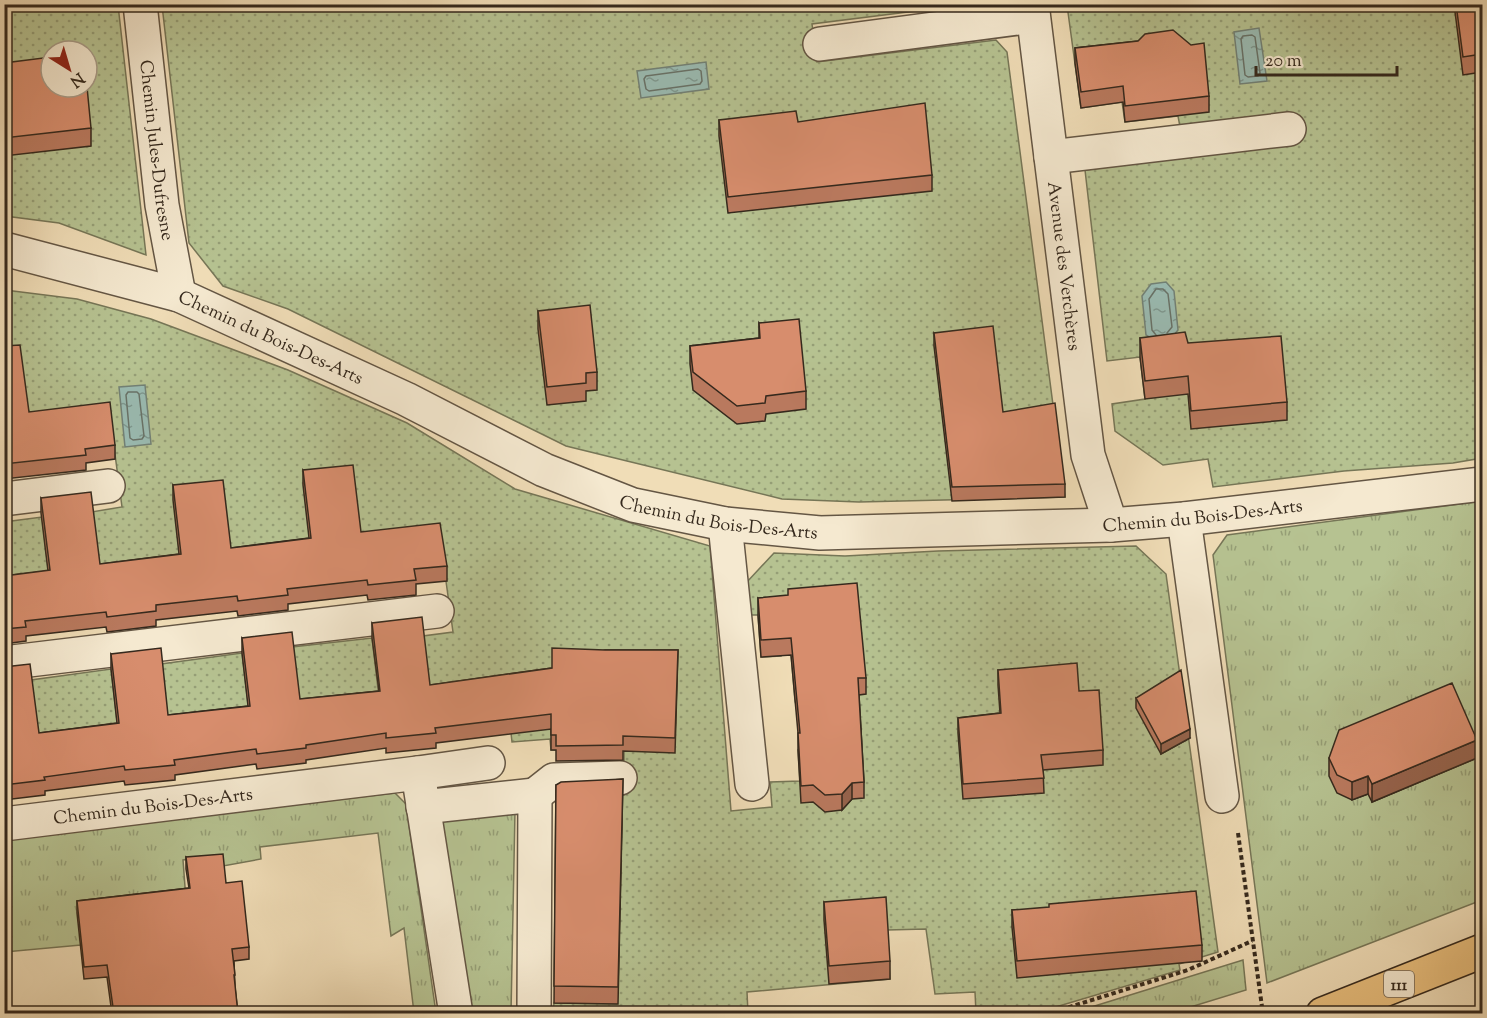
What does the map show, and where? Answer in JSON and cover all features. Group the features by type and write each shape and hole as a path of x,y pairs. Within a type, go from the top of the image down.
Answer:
{"main road":[{"name":"111","path":"1323,1014 1482,951"}],"street":[{"name":"Chemin Jules-Dufresne","path":"140,4 162,205 179,295"},
{"path":"820,44 1033,10"},
{"name":"Avenue des Verchères","path":"1033,10 1088,455 1111,525"},
{"path":"1051,157 1289,129"},
{"name":"Chemin du Bois-Des-Arts","path":"4,249 179,295 406,399 544,470 633,505 725,524 820,533 1111,525 1184,519 1482,484"},
{"path":"4,499 108,486"},
{"path":"1184,519 1222,796"},
{"path":"725,524 752,784"},
{"path":"4,663 437,611"},
{"name":"Chemin du Bois-Des-Arts","path":"4,824 488,763"},
{"path":"418,773 456,1014"},
{"path":"423,807 535,795 554,780 620,778"},
{"path":"534,1014 535,795"}],"path":[{"path":"1222,796 1236,819 1263,1014"},
{"path":"1047,1014 1188,970 1252,941"}],"green space":[{"path":"5,5 118,5 146,255 59,223 5,216"},
{"path":"162,5 964,5 812,24 817,62 996,40 1007,52 1065,497 859,502 782,499 566,446 288,309 223,286 189,243"},
{"path":"1067,5 1482,5 1482,458 1453,463 1344,471 1213,487 1208,459 1163,465 1115,431 1112,404 1145,399 1140,357 1107,361 1085,170 1294,144 1181,132 1178,116 1125,122 1122,102 1081,108"},
{"path":"5,290 77,299 151,319 288,370 407,423 515,489 710,546 731,811 772,807 770,782 800,781 798,750 807,749 795,701 790,642 780,643 781,656 761,657 758,615 748,615 746,583 774,553 845,556 938,551 1136,546 1166,574 1218,952 1179,964 1180,970 1049,1009 976,1013 975,992 935,994 926,929 887,930 890,979 747,992 748,1013 553,1013 554,1003 617,1004 622,815 556,813 624,793 624,751 551,750 550,739 512,742 511,733 430,700 423,636 453,632 440,538 231,564 174,500 181,568 100,580 91,512 122,507 110,417 29,428 5,361"},
{"path":"1482,501 1482,900 1267,983 1213,555 1227,535"},
{"path":"42,517 50,585 5,591 4,522"},
{"path":"372,638 380,706 300,717 292,647"},
{"path":"242,653 250,721 169,732 161,664"},
{"path":"111,669 119,738 39,748 31,680"},
{"path":"395,793 406,804 436,1013 414,1013 404,928 391,936 378,833 260,847 261,859 223,866 211,856 183,860 186,900 81,945 5,952 4,839"},
{"path":"515,811 511,1013 468,1013 442,820"},
{"path":"1243,960 1246,990 1171,1013 1072,1013"}],"water":[{"path":"1259,28 1267,81 1240,84 1234,32"},
{"path":"706,62 709,89 641,98 637,71"},
{"path":"1166,282 1174,291 1178,330 1169,341 1157,342 1146,335 1142,296 1151,284"},
{"path":"145,385 151,444 125,447 119,387"}],"building":[{"path":"1456,4 1482,4 1482,54 1463,57"},
{"path":"1173,30 1191,45 1204,43 1209,96 1125,106 1123,86 1081,92 1075,48 1138,41 1145,34"},
{"path":"39,59 39,99 88,99 91,128 4,138 4,63"},
{"path":"925,103 932,175 728,197 719,120 796,111 798,122"},
{"path":"590,305 597,372 586,373 586,383 547,387 538,311"},
{"path":"799,319 806,391 766,396 765,403 737,406 693,372 690,346 760,338 759,323"},
{"path":"993,326 1003,412 1055,403 1065,484 952,487 934,333"},
{"path":"1185,332 1188,343 1281,336 1287,402 1191,411 1188,376 1145,381 1140,338"},
{"path":"20,345 29,412 110,402 115,445 85,449 86,455 4,464 4,346"},
{"path":"353,465 361,532 440,523 447,566 414,569 416,580 368,585 367,580 287,589 288,595 238,601 237,596 156,605 156,611 107,617 106,612 25,621 26,627 4,629 4,576 50,570 41,498 91,492 100,564 181,554 173,485 223,480 231,548 311,538 303,470"},
{"path":"857,583 866,678 858,678 864,782 852,783 842,794 825,795 813,785 801,786 798,733 800,733 791,638 761,640 758,598 788,595 788,589"},
{"path":"422,617 430,685 552,668 552,648 678,650 675,738 623,736 623,745 556,746 556,735 551,735 551,714 435,728 436,733 386,738 386,733 306,745 306,748 257,754 256,749 174,760 175,765 125,770 124,766 4,785 4,667 30,664 39,733 119,723 111,654 161,648 168,715 250,706 242,638 292,632 300,699 380,691 372,623"},
{"path":"1077,663 1079,691 1099,690 1103,750 1041,755 1044,778 963,784 958,718 1001,713 998,670"},
{"path":"1181,670 1190,729 1161,744 1136,698"},
{"path":"1452,683 1477,740 1372,784 1368,776 1352,782 1337,775 1329,758 1339,730"},
{"path":"623,779 618,987 554,986 556,785 561,782"},
{"path":"223,854 226,883 242,881 249,947 232,949 238,1014 114,1014 107,965 84,967 77,901 190,888 186,857"},
{"path":"1196,891 1202,945 1017,961 1012,910 1049,907 1049,904"},
{"path":"886,897 890,961 829,966 824,902"}]}
